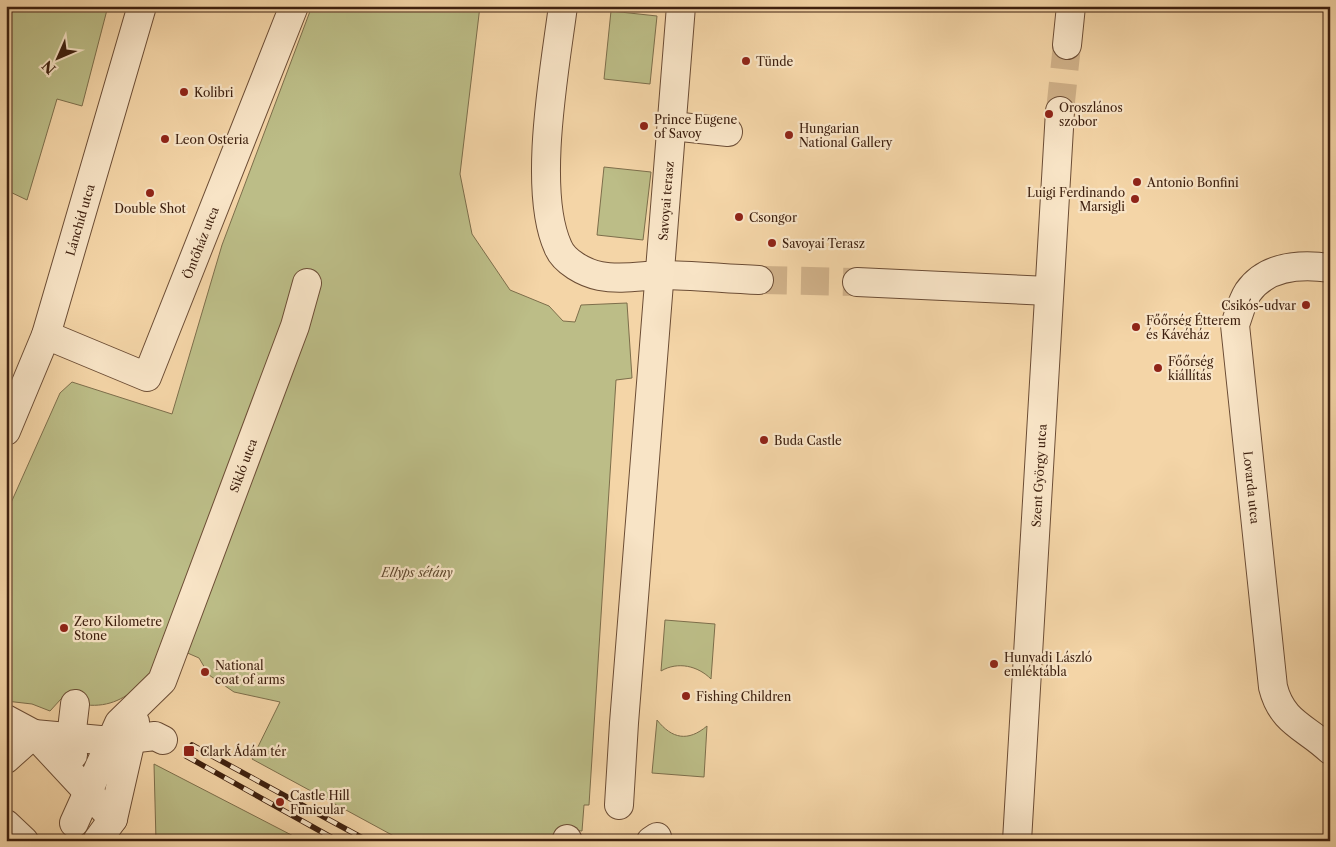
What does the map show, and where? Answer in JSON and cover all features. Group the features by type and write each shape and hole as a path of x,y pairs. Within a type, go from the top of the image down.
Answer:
{"street":[{"name":"Lánchíd utca","path":"6,431 46,335 142,6"},
{"name":"Öntőház utca","path":"46,335 147,377 294,6"},
{"path":"563,6 548,120 547,181 550,223 558,248 579,268 600,276 628,278 660,275 759,280"},
{"name":"Savoyai terasz","path":"619,805 681,6"},
{"path":"1067,45 1071,6"},
{"name":"Szent György utca","path":"1017,841 1060,111"},
{"path":"672,126 728,132"},
{"name":"Lovarda utca","path":"1330,268 1306,265 1273,271 1249,291 1234,324 1276,702 1290,719 1330,750"},
{"name":"Sikló utca","path":"121,740 119,723 162,681 176,648 295,326 308,282"},
{"path":"858,282 1049,292"},
{"path":"75,704 71,738 80,801"},
{"path":"6,719 34,734 121,740 155,736 164,740"},
{"path":"6,759 34,734"},
{"path":"34,734 80,801 112,819"},
{"path":"80,801 121,740"},
{"path":"97,841 112,819 121,740"},
{"path":"6,824 24,841"},
{"path":"651,841 657,837 658,841"}],"green space":[{"path":"6,6 108,6 82,106 57,99 27,200 6,190"},
{"name":"Ellyps sétány","path":"312,6 480,6 460,174 472,234 510,290 549,306 563,321 575,322 581,305 627,303 632,378 616,380 589,805 584,805 582,831 570,830 566,841 403,841 252,759 280,702 234,692 209,675 199,658 176,648 139,686 114,702 99,705 81,704 61,699 50,711 32,704 6,701 6,514 60,393 72,382 172,414 222,245"},
{"path":"611,11 657,16 650,84 604,79"},
{"path":"604,167 651,172 643,240 597,235"},
{"path":"665,620 715,624 711,679 700,671 688,666 674,666 661,671"},
{"path":"657,720 668,731 680,736 693,734 707,726 704,777 652,773"},
{"path":"154,764 303,841 156,841"}],"tunnel":[{"path":"1060,111 1067,45"},
{"path":"759,280 857,282"}],"railway":[{"path":"192,745 368,841"},
{"path":"186,756 338,841"}],"place":[{"name":"Tünde","path":"746,61"},
{"name":"Kolibri","path":"184,92"},
{"name":"Oroszlános szobor","path":"1049,114"},
{"name":"Prince Eugene of Savoy","path":"644,126"},
{"name":"Hungarian National Gallery","path":"789,135"},
{"name":"Leon Osteria","path":"165,139"},
{"name":"Antonio Bonfini","path":"1137,182"},
{"name":"Double Shot","path":"150,193"},
{"name":"Luigi Ferdinando Marsigli","path":"1135,199"},
{"name":"Csongor","path":"739,217"},
{"name":"Savoyai Terasz","path":"772,243"},
{"name":"Csikós-udvar","path":"1306,305"},
{"name":"Főőrség Étterem és Kávéház","path":"1136,327"},
{"name":"Főőrség kiállítás","path":"1158,368"},
{"name":"Buda Castle","path":"764,440"},
{"name":"Zero Kilometre Stone","path":"64,628"},
{"name":"Hunyadi László emléktábla","path":"994,664"},
{"name":"National coat of arms","path":"205,672"},
{"name":"Fishing Children","path":"686,696"},
{"name":"Clark Ádám tér","path":"189,751"},
{"name":"Castle Hill Funicular","path":"280,802"}]}
